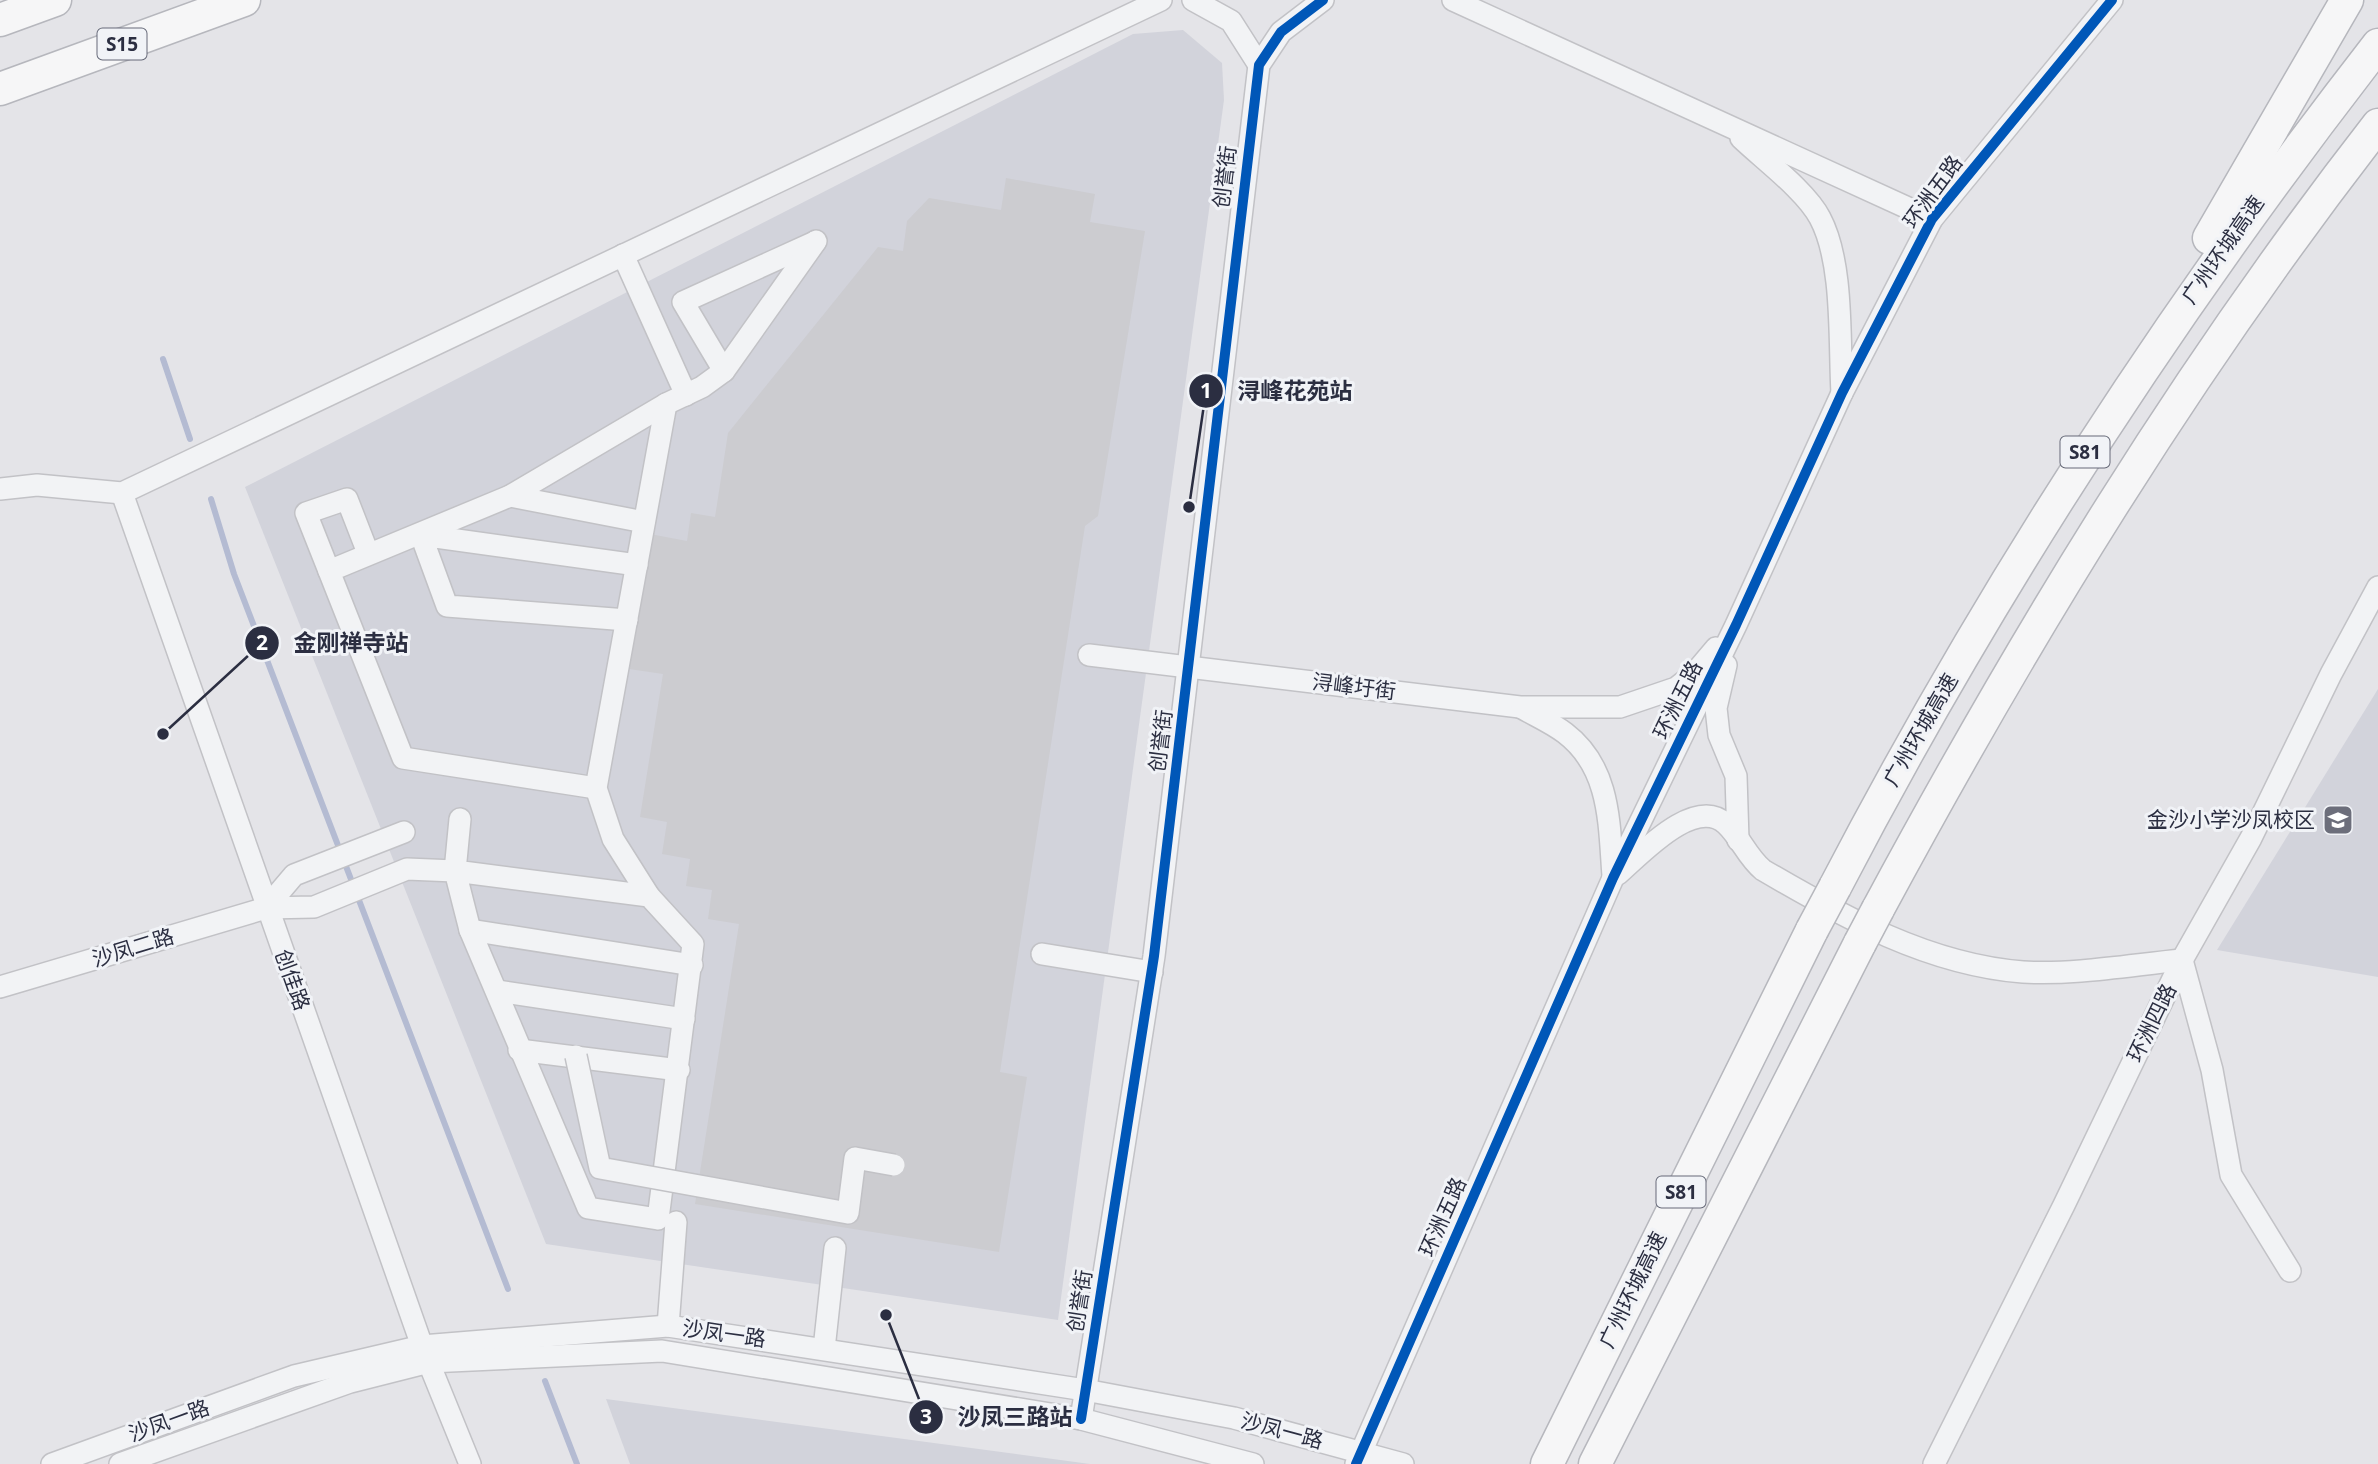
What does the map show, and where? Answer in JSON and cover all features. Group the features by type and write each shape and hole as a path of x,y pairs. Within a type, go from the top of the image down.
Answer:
{"highway":[{"path":"0,20 55,0"},
{"name":"S15","path":"0,89 244,0"},
{"path":"2027,550 2347,0"},
{"name":"广州环城高速","path":"1549,1459 1812,930 1919,731 2086,451 2194,291 2268,188 2378,45"},
{"name":"S81","path":"1595,1464 1860,943 2009,672 2133,471 2239,313 2378,125"}],"street":[{"path":"0,489 37,485 122,493 1161,0"},
{"path":"1193,0 1231,21 1259,65 1281,32 1323,0"},
{"path":"1453,0 1932,219"},
{"name":"环洲五路","path":"1359,1458 1613,878 1736,625 1842,393 1932,219 2112,0"},
{"name":"创誉街","path":"1081,1419 1152,972 1259,65"},
{"path":"1730,127 1800,192 1820,218 1835,278 1842,393"},
{"path":"329,571 510,496 724,371 817,241 683,302 724,371"},
{"path":"623,255 686,395"},
{"path":"460,819 455,871 470,930 588,1208 658,1219 693,944 649,896 613,839 596,789 666,404"},
{"name":"创佳路","path":"122,493 266,908 426,1354 470,1464"},
{"path":"510,496 644,522"},
{"path":"368,553 347,499 306,513 403,758 596,789"},
{"path":"421,535 637,565"},
{"path":"421,535 447,606 627,620"},
{"name":"环洲四路","path":"1934,1464 2064,1205 2182,960 2251,838 2331,674 2378,587"},
{"path":"1736,625 1716,708 1719,735 1736,776 1738,840"},
{"name":"浔峰圩街","path":"1089,655 1520,707 1620,707 1676,688 1694,674 1736,625"},
{"path":"1520,707 1564,732 1601,779 1608,811 1613,878"},
{"path":"1613,878 1669,830 1692,817 1715,817 1726,823 1751,860 1779,879 1908,946 1980,967 2026,972 2182,960 2212,1070 2231,1175 2290,1271"},
{"path":"266,908 294,875 404,832"},
{"name":"沙凤二路","path":"0,987 266,908 314,907 407,869 455,871 649,896"},
{"path":"470,930 692,965"},
{"path":"1042,954 1152,972"},
{"path":"497,991 684,1019"},
{"path":"519,1050 679,1070"},
{"path":"576,1056 600,1168 848,1213 855,1158 894,1165"},
{"path":"668,1326 676,1222"},
{"path":"824,1349 835,1248"},
{"name":"沙凤一路","path":"52,1464 294,1376 426,1354 668,1326 1085,1390 1234,1418 1359,1458 1403,1464"},
{"name":"沙凤一路","path":"120,1464 426,1354 662,1350 1081,1419 1253,1464"}],"shaded area":[{"path":"1183,30 1222,63 1224,100 1058,1320 546,1244 245,487 1133,34"},
{"name":"金沙小学沙凤校区","path":"2378,689 2378,977 2217,950"},
{"path":"606,1399 1090,1464 630,1464"}],"building":[{"path":"1006,178 1095,194 1090,222 1145,231 1098,516 1085,526 1000,1072 1027,1077 999,1252 695,1204 739,924 708,919 712,890 686,886 690,859 662,854 667,822 640,817 663,674 629,669 650,534 687,541 691,513 715,517 728,433 878,247 903,251 907,221 929,198 1001,210"}],"waterway":[{"path":"163,359 190,439"},
{"path":"211,499 234,574 508,1289"},
{"path":"545,1381 577,1464"}],"cycle path":[{"path":"1081,1419 1154,956 1259,65 1281,32 1323,0"},
{"path":"1356,1464 1613,878 1736,625 1842,393 1932,219 2112,0"}],"place":[{"name":"浔峰花苑站","path":"1189,507"},
{"name":"金刚禅寺站","path":"163,734"},
{"name":"金沙小学沙凤校区","path":"2338,820"},
{"name":"沙凤三路站","path":"886,1315"}]}
